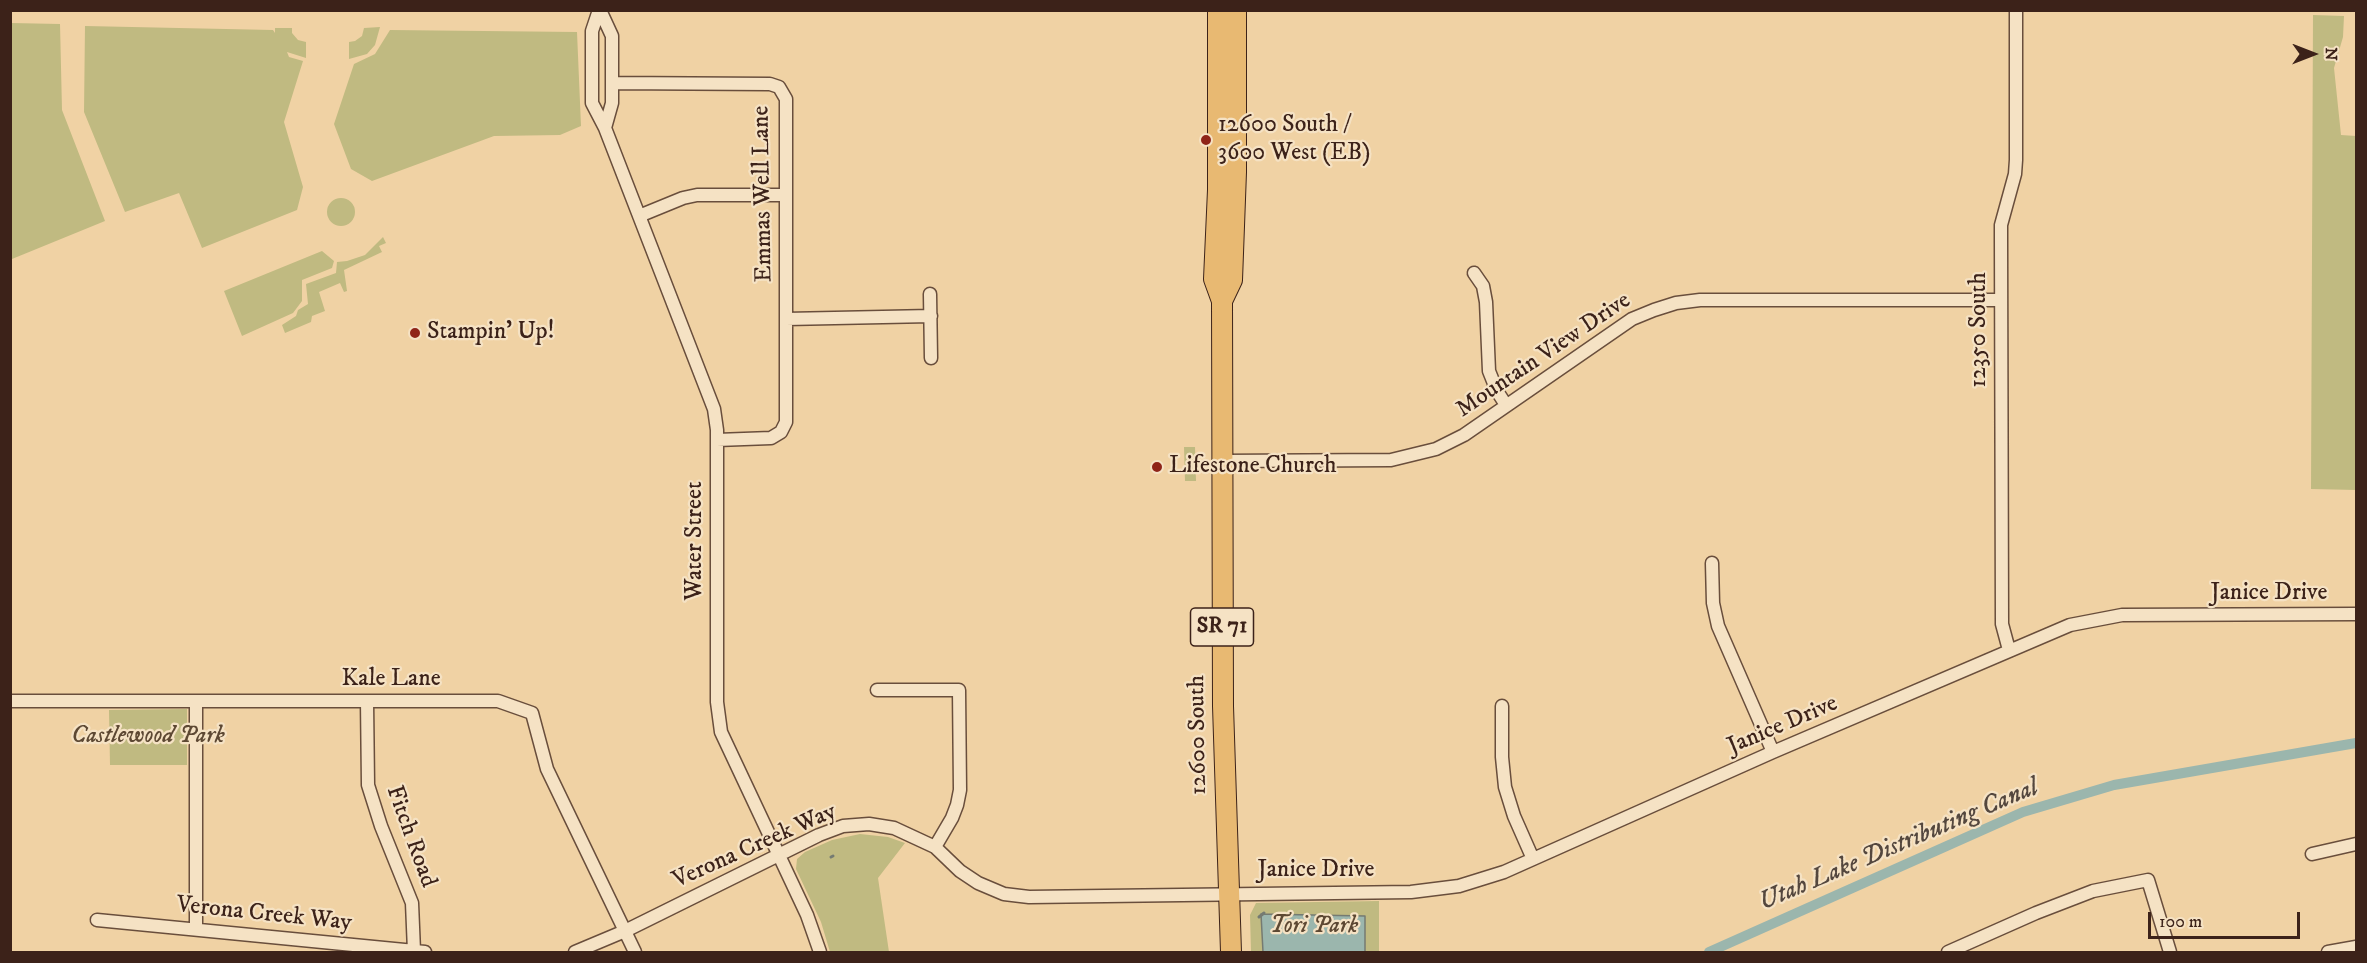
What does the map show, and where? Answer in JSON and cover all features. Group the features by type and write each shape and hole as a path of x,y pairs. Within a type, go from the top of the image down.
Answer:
{"main road":[{"name":"12600 South","path":"1218,10 1218,179 1214,279 1222,301 1223,706 1231,952"},
{"name":"12600 South","path":"1222,301 1232,280 1236,171 1236,10"}],"street":[{"name":"Water Street","path":"600,10 612,36 612,103 605,128"},
{"name":"Water Street","path":"600,10 592,31 592,103 605,128 704,376 714,409 717,440 717,702 721,732 807,915 820,952"},
{"name":"12350 South","path":"2009,650 2002,624 2001,225 2015,174 2016,160 2016,10"},
{"name":"Emmas Well Lane","path":"612,83 765,84 778,87 786,99 786,417 781,432 771,438 717,440"},
{"path":"639,216 697,195 786,195"},
{"path":"1474,273 1483,286 1486,302 1489,371 1506,405"},
{"path":"930,294 931,358"},
{"name":"Mountain View Drive","path":"1221,461 1407,458 1450,442 1632,320 1654,309 1676,303 1700,300 2001,300"},
{"path":"786,320 931,316"},
{"path":"1712,563 1713,603 1718,626 1773,752"},
{"name":"Janice Drive","path":"1229,893 1427,891 1474,883 2070,625 2113,616 2356,614"},
{"path":"877,690 959,690 959,797 952,818 935,847"},
{"name":"Kale Lane","path":"10,701 498,701 532,713 547,769 625,931"},
{"path":"196,701 196,929"},
{"name":"Fitch Road","path":"367,701 368,785 381,826 412,903 420,952"},
{"path":"1502,706 1502,757 1505,787 1514,816 1533,859"},
{"name":"Verona Creek Way","path":"575,952 625,931 843,826 869,824 894,828 935,847 960,871 978,883 1004,894 1029,897 1229,893"},
{"path":"2312,854 2356,844"},
{"path":"1948,952 2036,913 2093,891 2148,880 2170,952"},
{"name":"Verona Creek Way","path":"97,920 420,952"},
{"path":"625,931 635,952"},
{"path":"2328,952 2356,947"}],"green space":[{"path":"2313,15 2344,16 2343,37 2334,68 2341,135 2356,136 2356,490 2311,489"},
{"path":"11,23 60,24 62,110 105,221 12,259"},
{"path":"85,26 273,30 275,33 275,28 292,28 292,33 298,40 306,42 306,58 287,52 289,57 303,61 284,122 303,187 297,210 202,248 179,193 125,212 84,112"},
{"path":"380,27 375,45 367,54 349,59 349,42 362,36 364,28"},
{"path":"390,30 577,32 581,126 560,135 494,136 372,181 351,169 334,124 354,64 375,54"},
{"path":"341,198 351,202 355,212 351,222 341,226 331,222 327,212 331,202"},
{"path":"383,237 386,243 379,246 382,252 344,270 347,291 344,292 340,283 319,292 325,311 312,316 311,322 285,333 282,325 308,304 306,284 336,273 337,262 365,255"},
{"path":"322,251 334,261 332,268 302,280 302,301 293,313 242,336 224,291"},
{"path":"1184,447 1195,447 1196,481 1185,481"},
{"name":"Castlewood Park","path":"187,709 187,765 110,765 109,710"},
{"path":"860,834 888,837 905,843 878,878 889,952 830,952 821,922 796,869 797,859 805,852 832,840"},
{"name":"Tori Park","path":"1379,901 1379,952 1251,952 1250,915 1256,903"}],"water":[{"path":"1261,914 1365,916 1365,952 1263,952"}],"waterway":[{"name":"Utah Lake Distributing Canal","path":"1709,952 2023,812 2114,785 2356,743"},
{"path":"1259,917 1264,913"}],"place":[{"name":"12600 South / 3600 West (EB)","path":"1206,140"},
{"name":"Stampin' Up!","path":"415,333"},
{"name":"Lifestone Church","path":"1157,467"}]}
